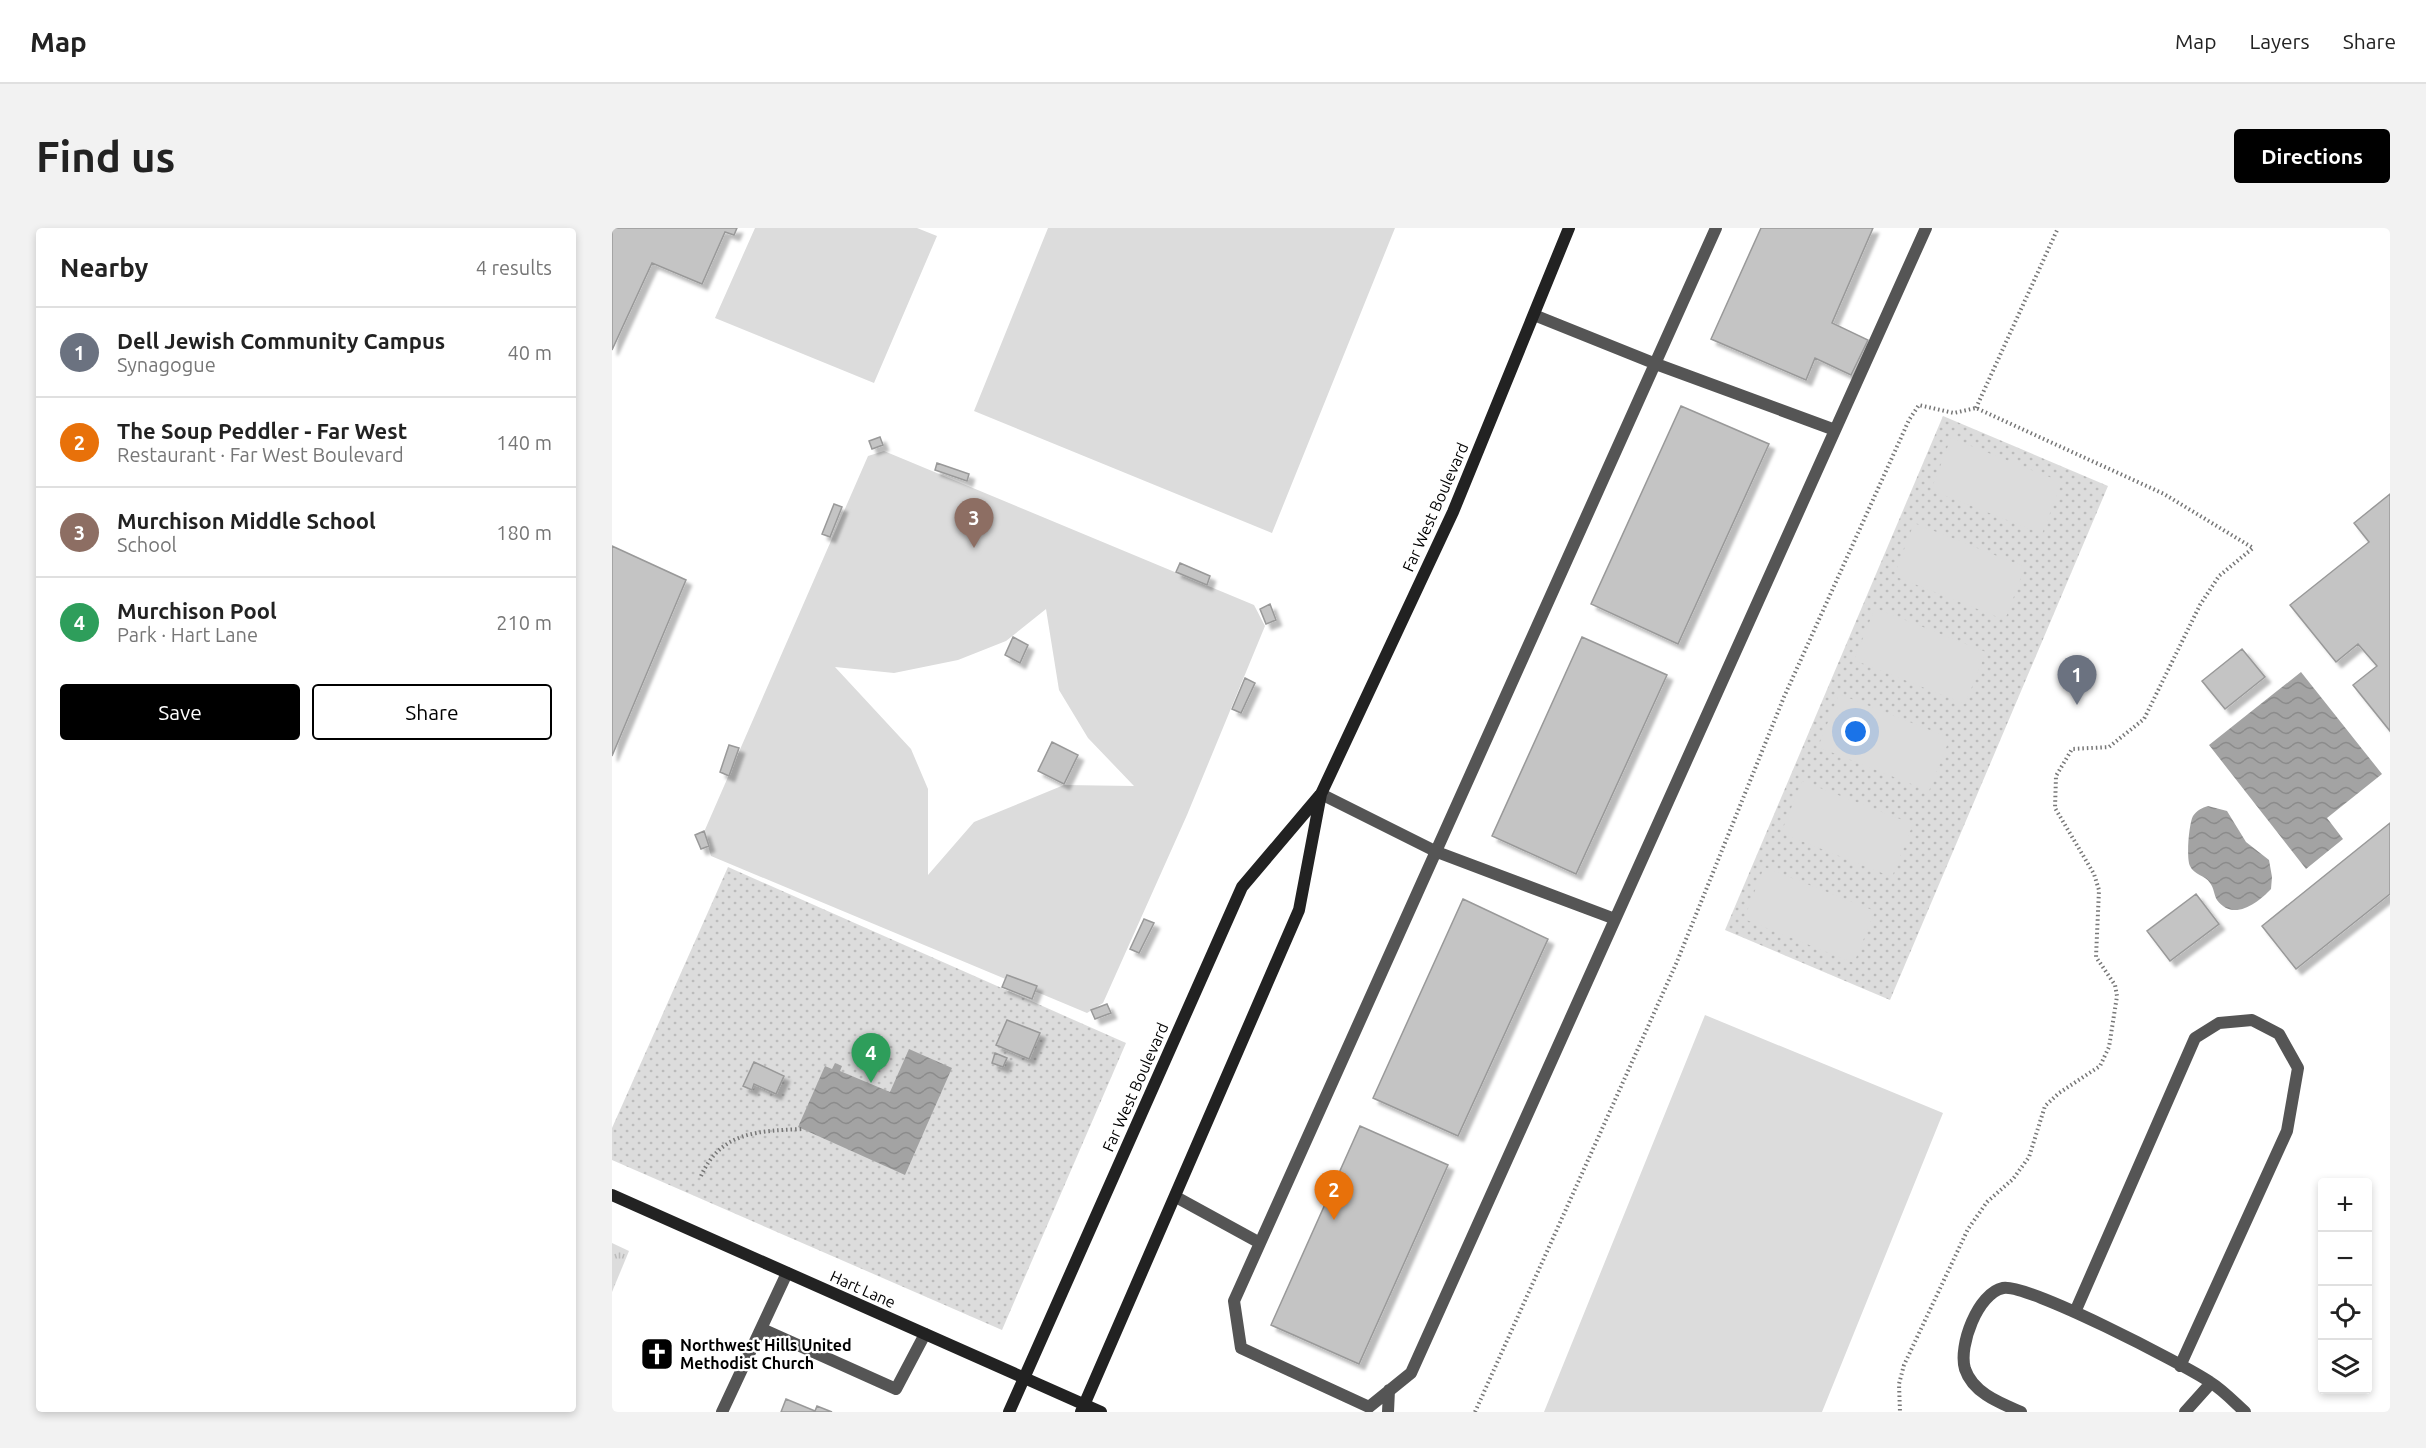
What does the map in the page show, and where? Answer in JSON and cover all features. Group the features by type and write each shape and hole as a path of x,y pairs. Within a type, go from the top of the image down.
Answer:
{"street":[{"name":"Far West Boulevard","path":"1082,1408 1176,1197 1299,910 1321,794 1453,512 1569,228"},
{"name":"Far West Boulevard","path":"1010,1412 1242,887 1321,794"},
{"name":"Hart Lane","path":"612,1196 1024,1378 1082,1408 1101,1412"}],"lane":[{"path":"1716,228 1234,1301 1241,1348 1369,1407 1411,1373 1926,228"},
{"path":"1534,315 1656,364 1835,430"},
{"path":"1321,794 1437,852 1615,919"},
{"path":"2075,1312 2195,1038 2219,1023 2252,1020 2279,1034 2298,1068 2287,1131 2180,1366"},
{"path":"1176,1197 1260,1243"},
{"path":"722,1412 787,1273"},
{"path":"2021,1412 1985,1396 1965,1368 1967,1333 1978,1310 1989,1293 2004,1287 2030,1292 2075,1312 2180,1366 2211,1383 2245,1412"},
{"path":"762,1329 896,1389 925,1334"},
{"path":"2185,1412 2211,1383"},
{"path":"1388,1412 1389,1390"}],"path":[{"path":"1976,408 2058,228"},
{"path":"1475,1412 1676,964 1784,697 1909,420 1919,405 1954,413 1976,408 2164,494 2253,549 2219,576 2200,605 2144,719 2109,747 2072,749 2056,776 2055,808 2094,874 2099,890 2096,957 2115,985 2117,996 2109,1047 2100,1066 2045,1106 2029,1157 2013,1179 1987,1202 1963,1238 1904,1365 1899,1384 1899,1412"},
{"path":"701,1176 719,1147 764,1131 803,1129"}],"green space":[{"path":"755,228 917,228 937,236 874,383 715,318"},
{"path":"1048,228 1395,228 1272,533 974,411"},
{"path":"1943,416 2108,486 1890,1000 1725,930"},
{"path":"1951,438 2062,482 2042,534 1931,490"},
{"path":"884,451 1254,605 1265,626 1187,815 1103,1003 1087,1013 711,856 704,832 868,456","holes":["1046,609 1059,690 1088,738 1134,786 1064,785 974,822 928,875 928,789 911,749 835,667 894,673 958,660 1006,641"]},
{"path":"1914,523 2025,567 2005,620 1894,576"},
{"path":"1875,608 1986,652 1965,704 1854,660"},
{"path":"1839,694 1950,738 1929,791 1818,747"},
{"path":"1802,781 1913,824 1892,877 1781,833"},
{"path":"728,867 1126,1043 1002,1330 612,1160 612,1128"},
{"path":"1764,867 1875,911 1854,963 1744,919"},
{"path":"1705,1015 1943,1113 1822,1412 1544,1412"},
{"path":"612,1243 629,1251 612,1292"}],"water":[{"path":"2301,672 2382,774 2327,818 2343,839 2306,869 2209,745"},
{"path":"2208,806 2227,811 2246,842 2269,860 2272,877 2271,889 2259,900 2245,908 2230,910 2223,906 2217,900 2208,880 2190,866 2188,849 2193,816"},
{"path":"909,1049 952,1068 905,1175 798,1127 825,1066 832,1069 835,1063 842,1066 840,1071 890,1092"}],"building":[{"path":"612,228 737,228 734,235 725,232 702,284 652,263 612,350"},
{"path":"1761,228 1873,228 1832,323 1868,340 1851,375 1815,358 1806,380 1711,339"},
{"path":"1681,406 1769,444 1678,644 1591,604"},
{"path":"880,437 883,445 872,449 869,441"},
{"path":"937,463 969,474 967,481 935,470"},
{"path":"2390,494 2390,731 2353,685 2377,666 2358,644 2336,662 2290,605 2369,542 2354,523"},
{"path":"834,504 842,507 830,537 822,534"},
{"path":"612,546 686,580 612,756"},
{"path":"1180,563 1210,576 1207,585 1176,572"},
{"path":"1270,604 1276,620 1266,624 1260,609"},
{"path":"1013,637 1028,645 1020,663 1005,655"},
{"path":"1582,637 1667,675 1576,874 1492,836"},
{"path":"2242,649 2265,677 2225,709 2202,681"},
{"path":"1245,678 1255,683 1241,713 1232,709"},
{"path":"1052,742 1078,755 1064,784 1038,771"},
{"path":"729,745 739,748 729,776 720,772"},
{"path":"2390,823 2390,894 2296,969 2262,926"},
{"path":"704,831 709,846 701,849 695,835"},
{"path":"2196,894 2219,924 2170,961 2147,931"},
{"path":"1463,899 1548,939 1458,1136 1373,1098"},
{"path":"1144,919 1154,923 1139,953 1130,949"},
{"path":"1007,975 1037,986 1032,999 1002,987"},
{"path":"1107,1004 1111,1013 1095,1019 1091,1010"},
{"path":"1007,1020 1040,1033 1029,1059 996,1045"},
{"path":"995,1053 1007,1058 1003,1067 992,1063"},
{"path":"754,1062 784,1076 776,1094 754,1084 752,1090 743,1086"},
{"path":"1360,1126 1448,1165 1359,1364 1271,1325"},
{"path":"786,1399 815,1411 817,1406 832,1412 781,1412"}],"place":[{"name":"Murchison Middle School","path":"974,548"},
{"name":"Dell Jewish Community Campus","path":"2077,705"},
{"name":"Murchison Pool","path":"871,1083"},
{"name":"The Soup Peddler - Far West","path":"1334,1220"},
{"name":"Northwest Hills United Methodist Church","path":"657,1354"}]}
